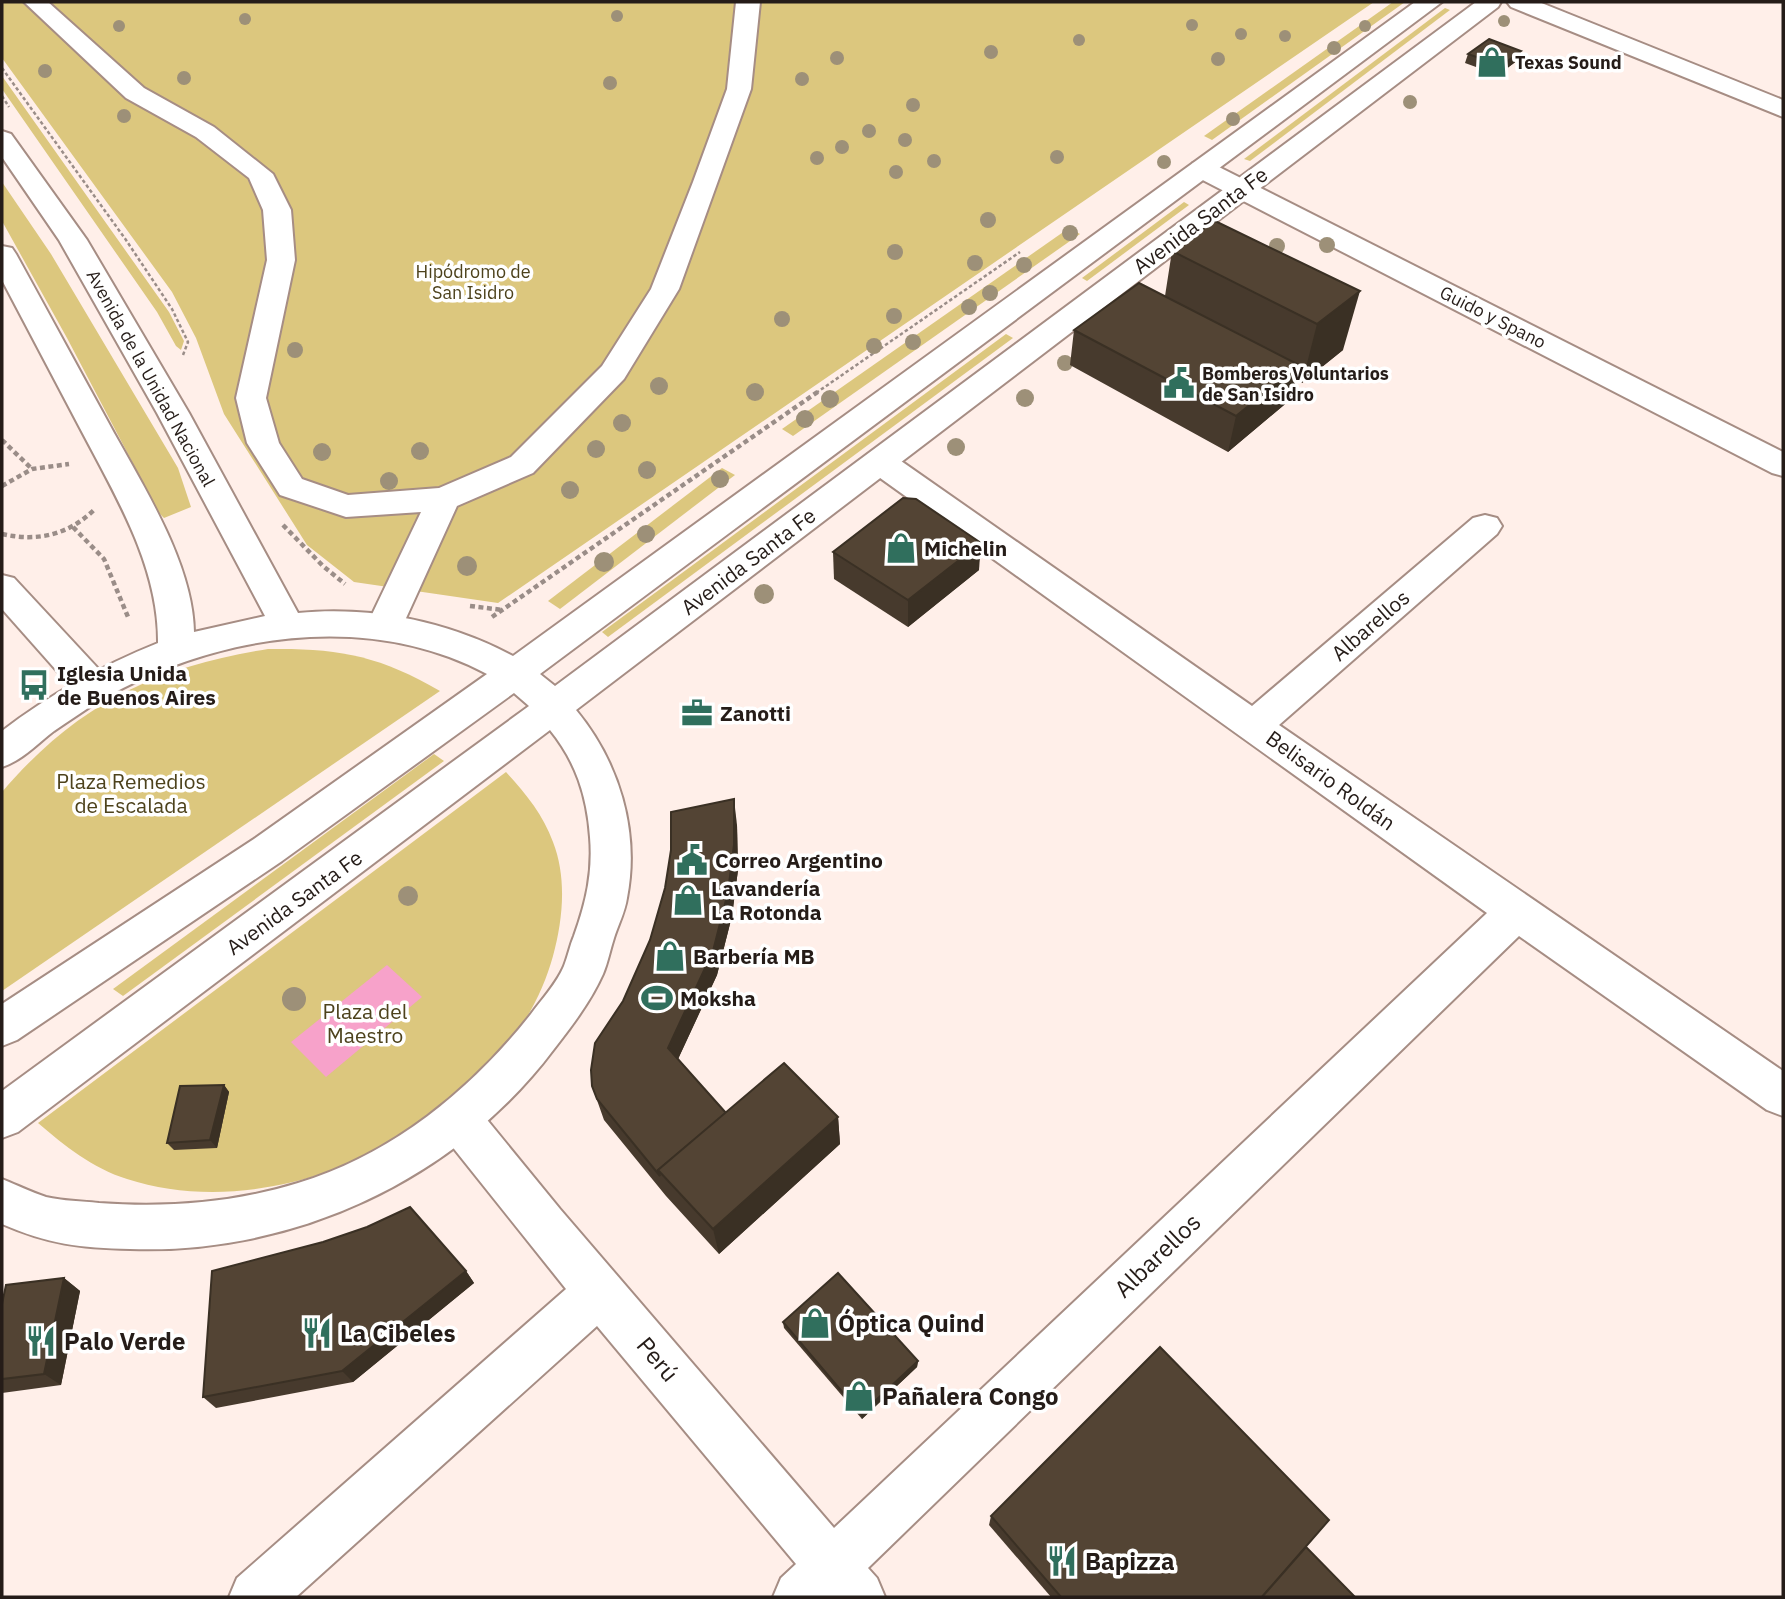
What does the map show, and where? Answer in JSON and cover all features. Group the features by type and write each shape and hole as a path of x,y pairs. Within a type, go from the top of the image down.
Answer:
{"main road":[{"path":"35,2 135,93 205,132 260,174 277,209 281,260 251,398 263,443 291,487 346,506 444,499 522,465 613,372 665,289 739,89 748,2"},
{"name":"Avenida Santa Fe","path":"2,1027 268,850 515,673 1430,2"},
{"name":"Avenida Santa Fe","path":"2,1117 555,707 1490,2"},
{"path":"1519,2 1783,109"},
{"name":"Avenida de la Unidad Nacional","path":"2,139 73,240 173,414 288,626"},
{"name":"Guido y Spano","path":"1202,169 1783,465"},
{"path":"2,254 154,544 169,583 176,621 176,650"},
{"path":"1027,298 1069,319"},
{"name":"Belisario Roldán","path":"880,462 1254,725 1515,913 1783,1096"},
{"path":"384,627 444,499"},
{"name":"Albarellos","path":"1254,725 1485,526"},
{"path":"2,587 93,687"},
{"path":"2,752 30,728 93,687 176,650 225,636 288,626 337,623 384,627 450,642 515,673 555,707 591,760 610,824 608,897 582,974 532,1050 460,1120 390,1166 313,1201 230,1224 149,1231 48,1220 2,1201"},
{"name":"Albarellos","path":"830,1587 1515,913"},
{"name":"Perú","path":"460,1120 543,1225 600,1290 830,1587"},
{"path":"256,1597 513,1371 600,1290"}],"path":[{"path":"450,642 505,610 1027,248"},
{"path":"2,440 32,469"},
{"path":"2,486 32,469 51,464 76,465"},
{"path":"2,534 33,539 73,527 89,517 99,505"},
{"path":"73,527 104,559 128,618 130,669"}],"green space":[{"name":"Hipódromo de San Isidro","path":"2,2 1374,2 498,603 354,582 307,545 224,414 196,338 172,292 2,58"},
{"path":"1393,2 1405,2 1212,140 1204,136"},
{"path":"1445,8 1450,10 1250,161 1244,159"},
{"path":"2,76 169,312 184,341 181,350 2,89"},
{"path":"2,182 51,254 178,468 191,507 164,518 159,513 2,221"},
{"path":"1184,202 1189,205 1087,281 1082,278"},
{"path":"1069,228 1080,234 793,436 782,429"},
{"path":"1006,334 1013,338 608,637 602,632"},
{"path":"722,468 735,475 560,609 548,601"},
{"name":"Plaza Remedios de Escalada","path":"268,649 316,650 357,656 397,669 440,691 2,991 2,792 30,761 59,735 121,694 189,667"},
{"path":"434,754 444,761 123,996 113,989"},
{"name":"Plaza del Maestro","path":"506,772 539,813 557,856 562,899 556,942 553,956 528,1015 490,1067 441,1112 383,1148 320,1175 255,1189 189,1191 127,1179 102,1169 80,1156 38,1123"}],"shaded area":[{"path":"387,965 422,997 326,1077 291,1042"}],"building":[{"path":"1489,39 1521,51 1501,66 1468,54"},
{"path":"1215,221 1360,291 1317,324 1172,251"},
{"path":"1139,283 1299,365 1236,416 1074,330"},
{"path":"903,498 916,499 981,543 908,600 833,552"},
{"path":"734,799 734,845 728,892 713,951 668,1048 726,1113 658,1170 660,1176 597,1099 592,1086 591,1070 595,1043 623,1001 650,940 665,888 671,850 671,812"},
{"path":"784,1063 838,1117 713,1229 658,1170"},
{"path":"224,1085 210,1140 167,1143 180,1086"},
{"name":"La Cibeles","path":"410,1207 466,1271 342,1371 203,1397 212,1271 323,1242 367,1227"},
{"path":"838,1273 918,1361 861,1414 783,1322"},
{"path":"64,1278 44,1374 2,1379 2,1304 6,1285"},
{"path":"1160,1347 1329,1520 1262,1597 1061,1597 991,1516"},
{"path":"1306,1547 1355,1597 1262,1597"}],"place":[{"name":"Texas Sound","path":"1492,62"},
{"name":"Bomberos Voluntarios de San Isidro","path":"1179,383"},
{"name":"Michelin","path":"901,548"},
{"name":"Iglesia Unida de Buenos Aires","path":"34,685"},
{"name":"Zanotti","path":"697,713"},
{"name":"Correo Argentino","path":"692,860"},
{"name":"Lavandería La Rotonda","path":"688,900"},
{"name":"Barbería MB","path":"670,956"},
{"name":"Moksha","path":"657,998"},
{"name":"Óptica Quind","path":"815,1323"},
{"name":"La Cibeles","path":"317,1333"},
{"name":"Palo Verde","path":"41,1341"},
{"name":"Pañalera Congo","path":"859,1396"},
{"name":"Bapizza","path":"1062,1561"}]}
